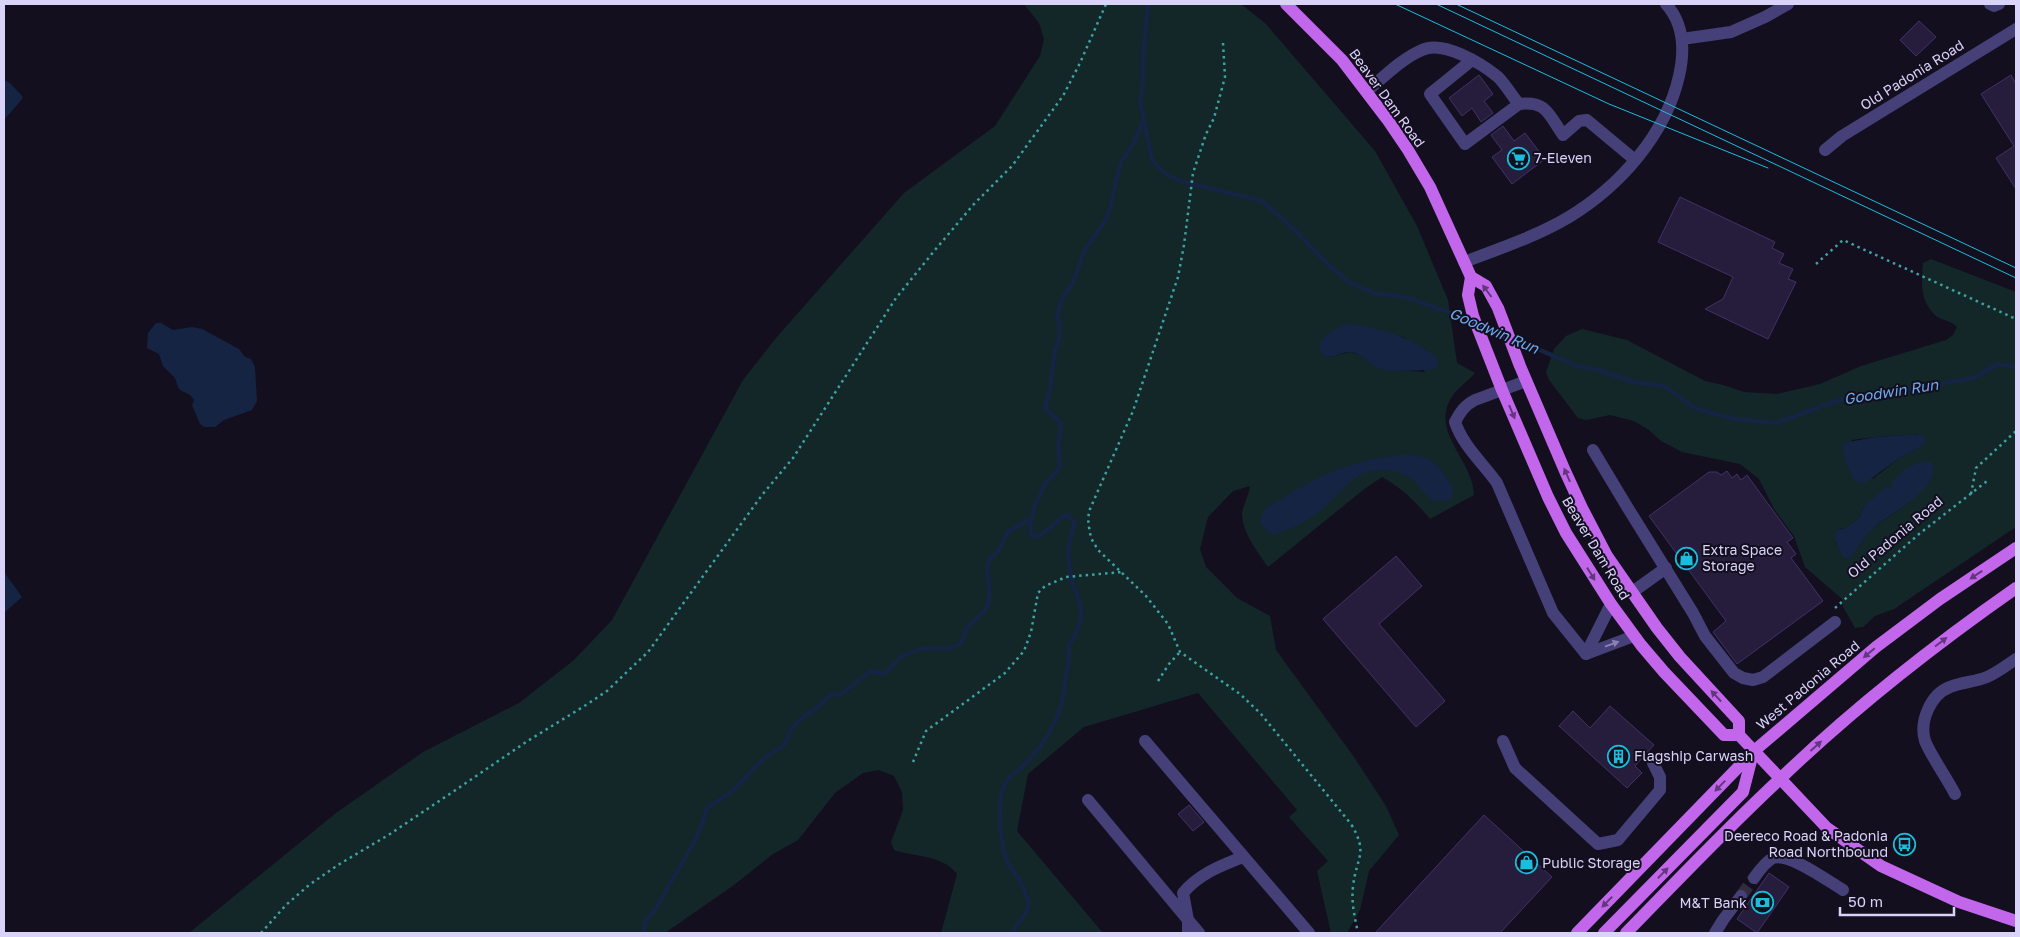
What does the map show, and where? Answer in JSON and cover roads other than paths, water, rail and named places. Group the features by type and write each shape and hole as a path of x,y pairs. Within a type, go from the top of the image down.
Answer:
{"main road":[{"name":"Beaver Dam Road","path":"1286,4 1328,45 1366,91 1393,126 1419,168 1471,277 1468,296 1473,316 1502,390 1548,497 1566,533 1611,604 1634,636 1664,672 1724,735 1739,736 1827,828 1880,866 1959,902 2016,921"},
{"name":"Beaver Dam Road","path":"1471,277 1486,286 1498,308 1526,381 1582,508 1608,556 1631,593 1680,658 1739,721 1739,736"},
{"name":"West Padonia Road","path":"1577,933 1754,751 1876,647 1940,599 2016,548"},
{"path":"1626,933 1780,778 1896,676 2016,588"},
{"path":"1604,933 1743,792 1754,751"}],"street":[{"path":"1464,262 1530,236 1568,218 1592,202 1612,185 1635,160 1659,125 1676,91 1684,56 1678,22 1666,4"},
{"path":"1682,40 1731,32 1765,17 1788,4"},
{"path":"1990,4 1994,6 1999,4"},
{"name":"Old Padonia Road","path":"1825,150 1842,136 2016,29"},
{"path":"1366,91 1410,56 1423,49 1436,46 1472,60 1498,78 1519,104"},
{"path":"1472,60 1430,94 1465,144 1519,104 1532,102 1546,110 1563,135 1579,122 1587,120 1635,160"},
{"path":"1526,381 1467,404 1455,422 1463,440 1497,483 1553,613 1586,654"},
{"path":"1593,450 1666,568 1705,636 1734,673 1743,678 1753,680 1763,676 1835,622"},
{"path":"1631,593 1666,568"},
{"path":"1586,654 1611,604"},
{"path":"1586,654 1634,636"},
{"path":"1955,794 1926,741 1923,725 1929,708 1939,693 1951,686 1970,683 1989,676 2016,659"},
{"path":"1145,741 1309,933"},
{"path":"1503,741 1515,768 1598,844 1618,840 1660,790 1660,777 1653,762"},
{"path":"1088,800 1199,933"},
{"path":"1754,878 1764,864 1772,858 1782,856 1797,862 1843,890"},
{"path":"1188,933 1188,920 1183,893 1192,883 1210,870 1243,857"},
{"path":"1715,933 1741,896"}],"water":[{"path":"4,80 10,83 23,98 4,120"},
{"path":"156,323 161,323 173,330 192,327 202,329 239,349 245,357 251,359 255,367 257,401 252,410 224,420 215,427 204,427 200,424 192,405 194,400 190,395 180,390 175,378 163,366 159,354 147,348 148,333"},
{"path":"1346,324 1382,330 1406,339 1437,358 1438,368 1409,371 1385,370 1376,367 1355,353 1347,352 1330,356 1324,355 1320,351 1319,346 1322,341 1331,332"},
{"path":"1921,434 1926,440 1922,446 1898,459 1865,483 1857,482 1854,479 1845,458 1843,443 1876,437"},
{"path":"1401,455 1420,456 1427,458 1437,465 1453,487 1451,500 1439,501 1431,499 1413,480 1405,475 1392,471 1378,470 1368,472 1353,480 1309,519 1273,535 1260,522 1264,511 1270,505 1325,475 1369,460"},
{"path":"1920,462 1931,462 1933,472 1930,481 1912,500 1872,529 1850,557 1845,560 1836,542 1836,531 1847,527 1859,518 1864,506 1886,486 1892,490 1891,483 1905,469"},
{"path":"4,572 22,597 4,613"}],"waterway":[{"name":"Goodwin Run","path":"1148,4 1143,57 1143,84 1140,101 1152,160 1160,169 1171,177 1184,182 1262,201 1347,281 1377,294 1394,295 1414,300 1473,321"},
{"path":"1014,933 1027,909 1028,900 1005,856 1000,826 1001,797 1004,785 1039,748 1055,721 1064,690 1069,660 1068,647 1078,630 1081,616 1080,604 1073,585 1069,562 1070,538 1075,524 1068,515 1065,515 1040,536 1033,537 1030,533 1031,518 1035,505 1045,484 1057,471 1060,464 1058,447 1061,423 1045,408 1050,389 1055,350 1059,339 1060,327 1057,315 1063,297 1073,282 1085,250 1105,221 1111,205 1120,164 1135,141 1143,121"},
{"name":"Goodwin Run","path":"1480,324 1505,335"},
{"name":"Goodwin Run","path":"1512,338 1577,366 1595,369 1634,382 1664,386 1696,409 1735,419 1776,423 1836,401 1974,378 1997,364 2016,367"},
{"path":"644,933 645,921 655,910 693,844 707,808 734,790 763,759 784,745 792,728 831,695 841,694 871,671 884,674 902,656 920,649 951,648 959,645 966,629 986,609 990,596 987,569 991,557 997,553 1008,532 1031,518"}],"tunnel":[{"path":"1741,896 1754,878"}],"tram line":[{"path":"1395,4 1609,104 1768,168"},
{"path":"1436,4 2016,278"},
{"path":"1456,4 2016,268"}],"place":[{"name":"7-Eleven","path":"1518,158"},
{"name":"Extra Space Storage","path":"1686,558"},
{"name":"Flagship Carwash","path":"1618,756"},
{"name":"Deereco Road & Padonia Road Northbound","path":"1904,844"},
{"name":"Public Storage","path":"1526,863"},
{"name":"M&T Bank","path":"1763,903"}]}
